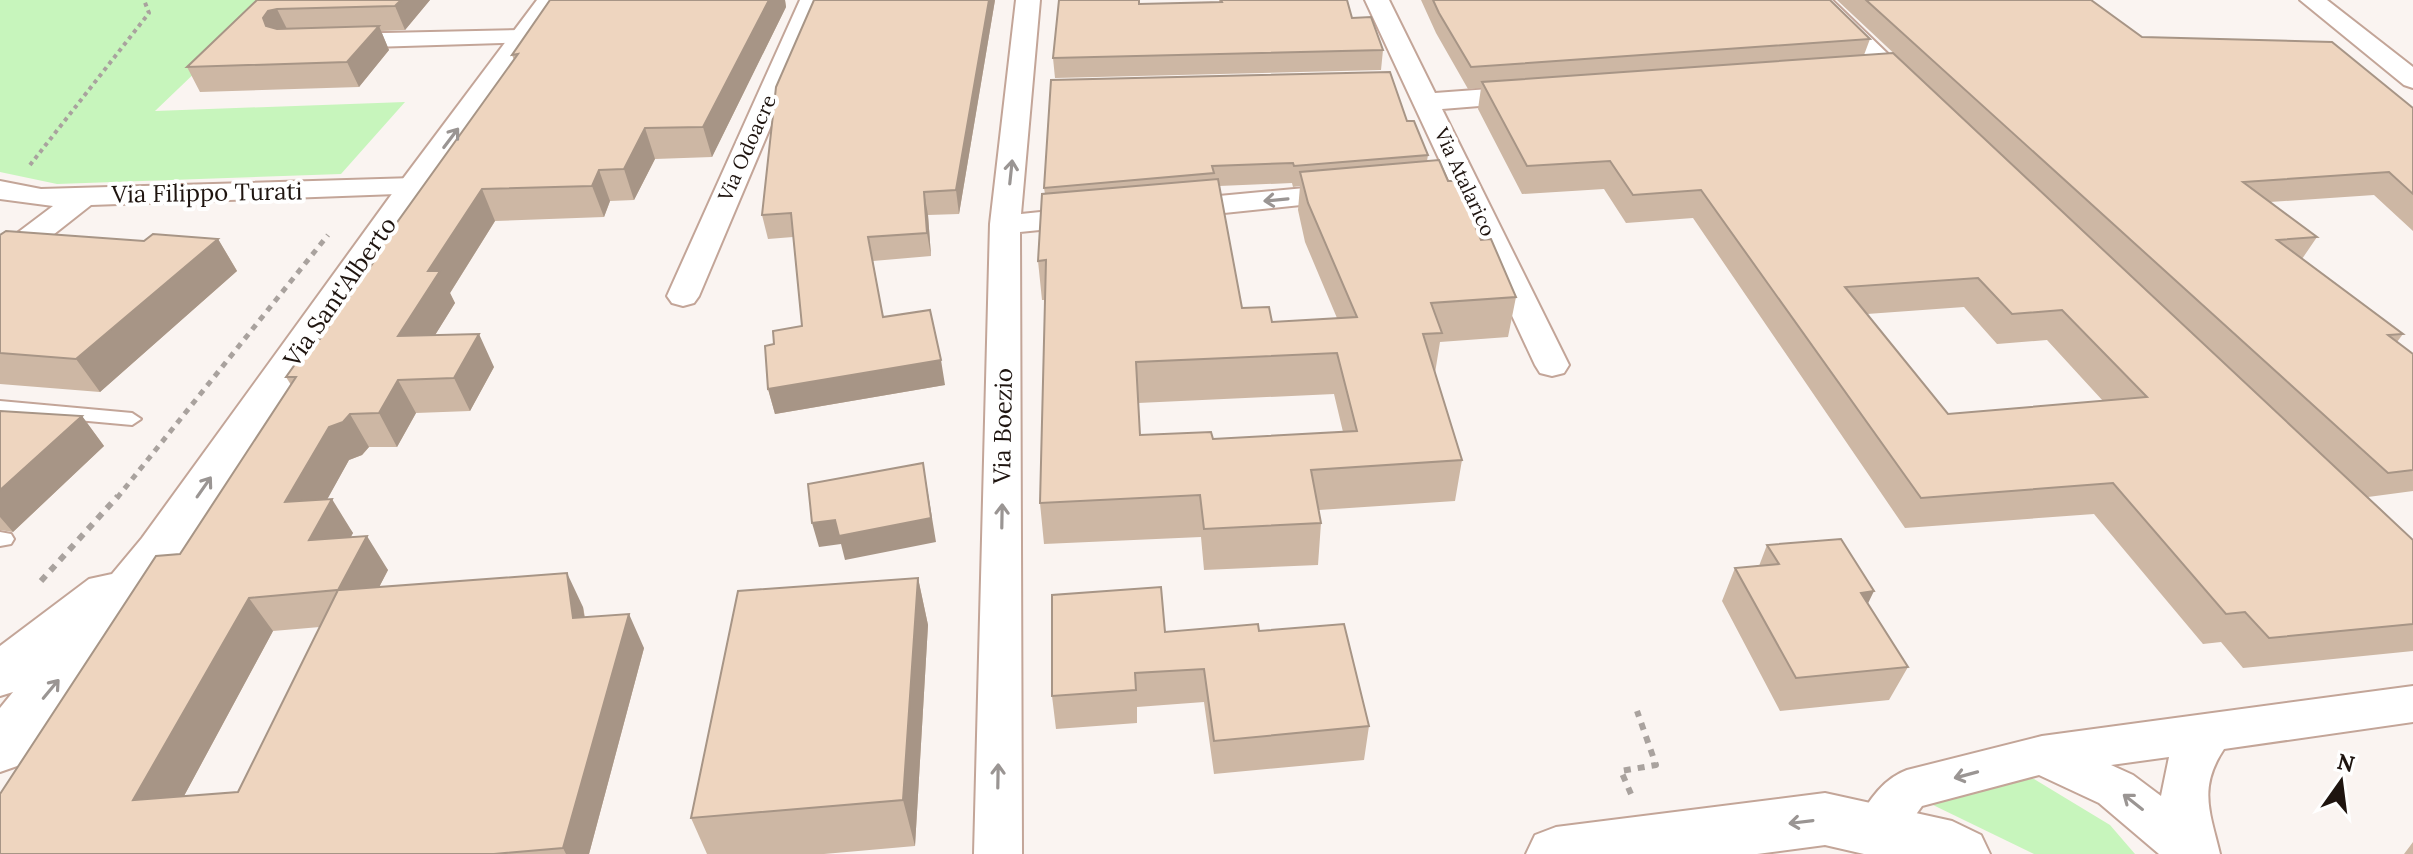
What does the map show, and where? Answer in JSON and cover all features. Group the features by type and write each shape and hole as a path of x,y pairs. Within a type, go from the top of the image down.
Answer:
{"street":[{"name":"Via Sant'Alberto","path":"0,748 63,674 159,551 414,187 552,0"},
{"name":"Via Odoacre","path":"683,296 812,0"},
{"name":"Via Boezio","path":"998,854 1005,224 1035,90 1028,0"},
{"name":"Via Atalarico","path":"1377,0 1552,365"},
{"path":"1819,0 1874,69 1934,112"},
{"path":"2312,0 2413,80"},
{"path":"320,42 525,37"},
{"path":"1385,81 1422,91 1551,93"},
{"path":"1434,185 1465,183"},
{"name":"Via Filippo Turati","path":"5,191 41,198 414,187"},
{"path":"1152,211 1372,191"},
{"path":"4,255 85,196"},
{"path":"1005,224 1121,213"},
{"name":"Via Sant'Alberto","path":"0,675 159,551"},
{"path":"1878,842 1907,790 2042,755 2413,704"},
{"path":"2194,854 2184,803 2188,765 2211,731"},
{"path":"2042,755 2116,789 2194,854"},
{"path":"1574,851 1825,819 1878,842 1959,852"},
{"path":"1574,851 1680,848 1707,854"}],"lane":[{"path":"0,407 132,419"}],"path":[{"path":"5,191 149,13 144,0"},
{"path":"34,589 112,504 366,189"},
{"path":"1632,795 1621,771 1656,765 1637,711"}],"green space":[{"path":"0,0 271,0 155,111 405,102 341,174 57,184 0,172"},
{"path":"2034,779 2110,825 2135,854 2034,854 1933,805 1988,780"}],"building":[{"path":"257,0 401,0 395,6 277,9 268,11 263,18 266,26 277,29 379,26 347,62 187,67"},
{"path":"550,0 769,0 703,127 645,128 624,169 599,170 592,186 482,189 428,271 440,271 398,336 479,334 454,378 398,380 379,413 350,414 343,422 329,427 285,502 332,499 309,540 367,536 338,590 567,573 573,618 629,614 563,848 494,854 0,854 0,794 156,556 180,554 296,377 286,377 313,339 320,339 375,260 370,260 518,54 512,55","holes":["338,590 238,792 133,800 249,598"]},
{"path":"814,0 989,0 956,190 924,192 927,233 868,237 883,317 930,310 941,360 768,389 765,346 774,344 773,331 802,326 791,213 762,215 776,87"},
{"path":"1059,0 1139,0 1139,4 1221,0 1347,0 1352,18 1371,17 1383,50 1053,58"},
{"path":"1433,0 1830,0 1870,39 1471,67"},
{"path":"1866,0 2091,0 2142,37 2332,42 2413,108 2413,194 2389,172 2243,182 2317,237 2277,240 2403,334 2388,335 2413,354 2413,470 2388,473"},
{"path":"1893,53 2413,540 2413,624 2269,638 2245,612 2226,614 2113,483 1921,498 1701,190 1633,195 1610,161 1527,166 1482,82","holes":["1978,278 2012,314 2062,310 2147,397 1948,414 1845,287"]},
{"path":"1390,72 1407,121 1414,121 1428,155 1294,166 1293,163 1212,166 1214,173 1044,188 1051,80"},
{"path":"1439,160 1448,181 1456,181 1481,240 1491,239 1516,297 1431,303 1442,333 1423,334 1462,460 1311,470 1321,523 1204,529 1200,495 1040,503 1046,260 1038,261 1042,194 1218,179 1242,308 1269,307 1272,322 1357,317 1308,203 1300,172","holes":["1337,353 1357,431 1213,439 1211,432 1140,435 1136,362"]},
{"path":"6,231 144,241 153,234 218,239 76,359 0,353 0,235"},
{"path":"0,411 82,416 0,490"},
{"path":"923,463 931,518 839,536 835,520 812,523 808,484"},
{"path":"1841,539 1874,591 1861,593 1908,667 1796,678 1735,568 1779,564 1767,545"},
{"path":"918,578 903,800 691,818 738,591"},
{"path":"1161,587 1165,632 1258,624 1259,631 1344,624 1369,726 1214,741 1204,669 1135,673 1136,690 1052,696 1052,595"}]}
